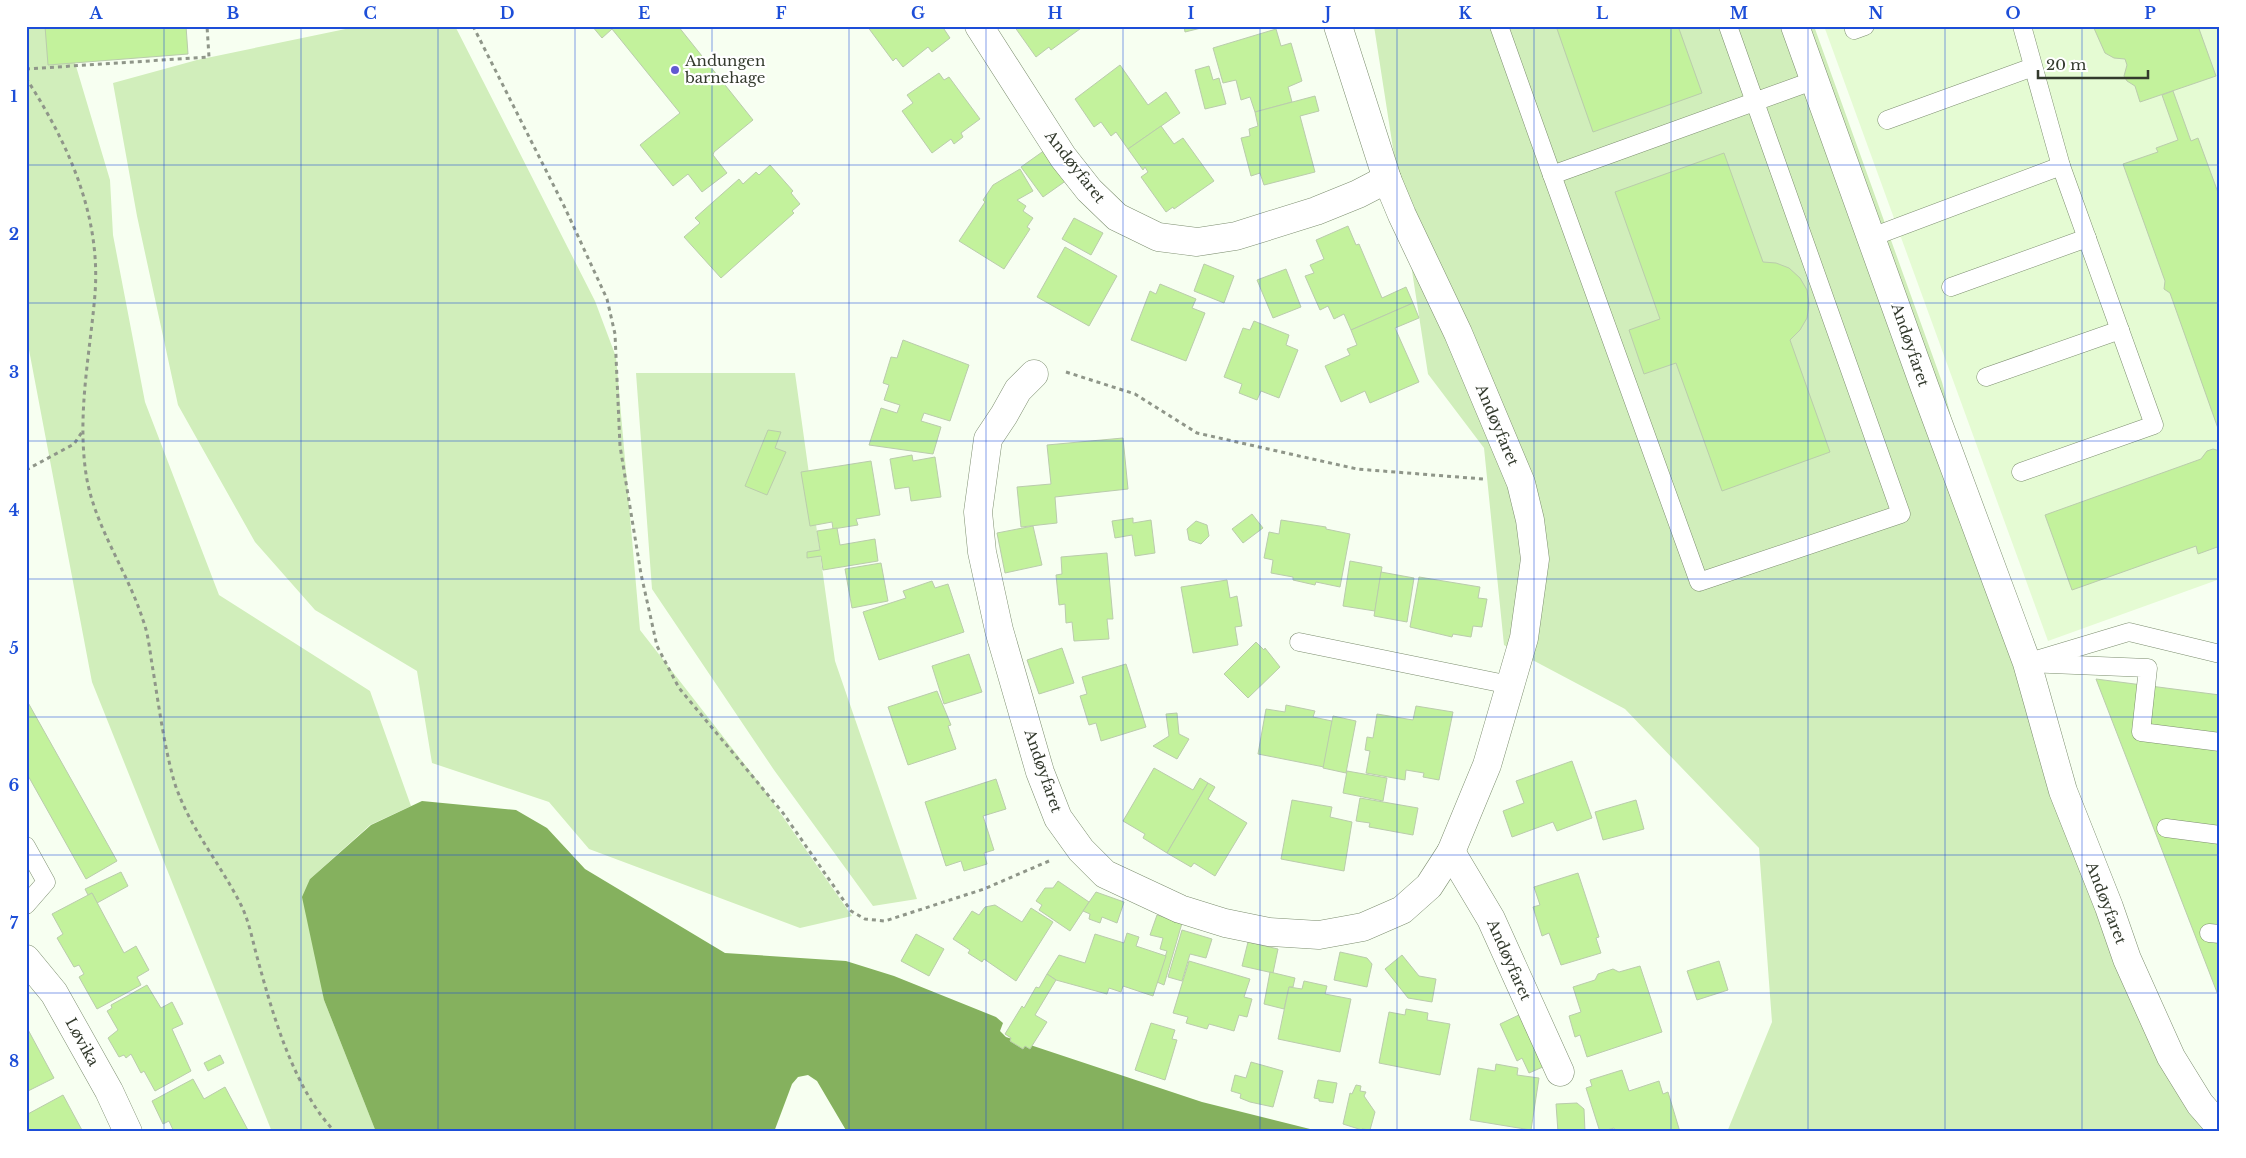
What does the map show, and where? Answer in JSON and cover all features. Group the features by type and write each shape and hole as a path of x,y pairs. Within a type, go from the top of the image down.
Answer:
{"street":[{"name":"Andøyfaret","path":"979,26 1063,157 1089,190 1117,217 1158,237 1197,242 1236,236 1316,211 1358,194 1387,179"},
{"name":"Andøyfaret","path":"1034,374 1018,390 1004,416 988,439 978,512 982,552 999,630 1040,772 1058,818 1080,850 1105,874 1180,909 1225,923 1260,930 1319,935 1363,928 1402,910 1429,886 1451,852 1486,765 1524,638 1535,558 1530,520 1521,483 1455,326 1402,215 1387,179 1338,26"},
{"name":"Andøyfaret","path":"1795,26 1925,388 2027,663 2063,792 2147,1008 2171,1058 2200,1104 2220,1127"},
{"name":"Andøyfaret","path":"1451,852 1491,919 1560,1072"},
{"name":"Løvika","path":"26,959 54,993 109,1091 128,1132"}],"lane":[{"path":"1499,26 1699,582 1901,514 1728,26"},
{"path":"2021,472 2154,425 2061,166 2022,26"},
{"path":"1887,120 2033,67"},
{"path":"1552,174 1815,80"},
{"path":"1872,237 2061,166"},
{"path":"1951,287 2087,238"},
{"path":"1986,377 2120,330"},
{"path":"2027,663 2129,632 2220,654"},
{"path":"1299,642 1510,685"},
{"path":"2027,663 2148,668 2141,732 2220,742"},
{"path":"2166,828 2220,835"},
{"path":"26,846 46,882 26,905"}],"path":[{"path":"26,69 209,57 207,26"},
{"path":"473,26 565,208 607,299 615,334 620,446 641,574 657,646 679,688 783,814 847,905 865,919 885,921 915,912 984,889 1080,850"},
{"path":"26,78 62,137 80,180 91,224 96,292 84,389 83,432 86,474 96,513 138,603 145,626 165,740 175,783 192,822 242,906 292,1067 312,1102 335,1132"},
{"path":"1034,374 1064,371 1135,394 1198,433 1289,455 1357,470 1521,483"},
{"path":"26,470 74,444 83,432"}],"shaded area":[{"path":"27,26 64,26 110,180 113,235 145,402 219,595 370,691 411,806 370,825 310,879 324,1000 376,1132 272,1132 92,682 26,334"},
{"path":"360,26 455,26 595,301 616,357 640,630 760,784 852,916 800,928 589,849 549,802 432,763 417,671 315,610 255,542 178,405 137,216 113,83 197,60"},
{"path":"1374,26 1814,26 1942,382 2002,614 2122,935 2220,1132 1727,1132 1772,1022 1759,848 1625,709 1504,645 1484,448 1428,374"},
{"path":"1824,26 2216,26 2220,36 2220,579 2048,641"},
{"path":"636,373 795,373 835,661 917,899 873,906 774,770 652,589"},
{"path":"422,801 516,810 547,828 585,869 725,953 846,961 894,976 996,1017 1003,1023 1000,1031 1006,1037 1202,1102 1322,1132 847,1132 817,1081 808,1075 798,1077 792,1084 774,1132 376,1132 324,1000 302,897 310,879 371,825"}],"building":[{"path":"45,26 186,26 188,54 48,65"},
{"path":"592,26 678,26 753,120 714,152 713,155 727,173 702,192 688,174 673,186 640,145 680,113 612,29 602,38"},
{"path":"867,26 942,26 950,38 932,52 928,47 903,67 896,58 893,61"},
{"path":"1014,26 1084,26 1051,50 1049,47 1036,57"},
{"path":"1184,26 1209,26 1185,32"},
{"path":"1556,26 1678,26 1702,93 1593,132"},
{"path":"2093,26 2198,26 2216,76 2140,102 2135,86 2127,81 2124,76 2127,65 2125,59 2114,58 2105,53"},
{"path":"1276,29 1281,46 1291,43 1302,81 1288,87 1292,102 1255,112 1250,97 1241,100 1236,80 1223,83 1213,48"},
{"path":"1120,65 1148,105 1166,92 1180,113 1128,149 1116,132 1111,136 1101,122 1094,127 1075,99"},
{"path":"1209,66 1213,80 1219,78 1226,104 1205,109 1195,70"},
{"path":"939,73 944,80 949,77 980,119 961,133 963,137 954,144 951,139 932,153 902,111 913,103 907,95"},
{"path":"2173,91 2191,141 2198,138 2220,198 2220,434 2170,293 2164,289 2165,281 2123,164 2158,152 2156,148 2178,140 2162,95"},
{"path":"1315,96 1319,111 1300,116 1315,172 1264,185 1260,173 1251,176 1241,138 1250,136 1249,129 1258,126 1255,112"},
{"path":"1161,126 1174,144 1183,138 1214,181 1174,209 1173,207 1166,212 1141,177 1148,172 1145,167 1143,170 1128,149"},
{"path":"1045,150 1067,180 1043,197 1021,167"},
{"path":"1724,153 1763,262 1776,263 1789,268 1800,278 1807,290 1809,304 1807,318 1800,330 1790,340 1830,452 1722,491 1676,363 1644,374 1629,330 1660,319 1615,192"},
{"path":"770,165 793,191 791,193 800,204 792,211 794,213 721,278 684,237 700,223 695,218 739,179 743,184 756,172 759,175"},
{"path":"1020,169 1033,191 1017,200 1026,206 1023,211 1033,218 1027,227 1030,229 1004,269 959,241 985,202 983,200 993,185"},
{"path":"1074,218 1103,233 1091,255 1062,239"},
{"path":"1348,226 1356,245 1359,244 1382,298 1406,287 1413,303 1351,330 1344,314 1334,319 1328,306 1320,310 1305,276 1314,273 1310,265 1324,259 1316,240"},
{"path":"1065,247 1117,276 1089,326 1037,297"},
{"path":"1204,264 1234,276 1224,303 1194,291"},
{"path":"1286,269 1301,307 1273,318 1257,280"},
{"path":"1160,284 1196,299 1192,308 1205,313 1186,361 1131,340 1150,291 1156,294"},
{"path":"1413,303 1419,318 1395,328 1419,382 1370,403 1365,391 1341,402 1325,366 1350,355 1347,349 1357,345 1351,330"},
{"path":"1254,321 1289,335 1286,345 1298,350 1279,398 1261,391 1257,400 1239,393 1242,384 1224,377 1243,328 1250,330"},
{"path":"903,340 969,365 950,421 924,413 921,421 941,427 933,454 869,445 881,408 897,413 900,405 884,400 889,385 883,383 891,357 897,358"},
{"path":"768,430 781,432 775,448 786,452 767,495 745,486"},
{"path":"1123,438 1128,489 1055,497 1057,523 1021,527 1017,487 1051,484 1047,445"},
{"path":"2213,449 2220,451 2220,546 2198,554 2196,546 2072,590 2045,515 2201,459 2207,451"},
{"path":"912,455 913,461 935,457 941,497 911,501 909,487 895,489 890,459"},
{"path":"871,461 880,515 856,519 858,525 833,529 832,522 810,526 801,472"},
{"path":"1252,514 1263,528 1243,543 1232,529"},
{"path":"1133,518 1133,523 1151,520 1155,553 1135,556 1132,535 1115,538 1112,521"},
{"path":"1281,520 1326,527 1326,529 1350,534 1340,587 1316,582 1315,585 1293,580 1293,577 1271,573 1273,560 1264,558 1269,532 1279,534"},
{"path":"1196,521 1207,525 1209,536 1201,544 1189,540 1187,529"},
{"path":"1033,526 1042,565 1005,573 997,533"},
{"path":"837,528 840,545 875,539 878,561 823,570 821,556 807,558 807,552 820,550 817,531"},
{"path":"1107,553 1113,619 1107,619 1109,639 1074,641 1072,622 1066,623 1065,604 1059,605 1056,575 1062,574 1061,557"},
{"path":"1350,561 1382,567 1375,611 1343,606"},
{"path":"881,563 888,601 852,608 845,569"},
{"path":"1381,572 1414,578 1407,622 1374,616"},
{"path":"1419,577 1480,587 1478,598 1487,599 1482,627 1473,626 1471,637 1453,634 1452,637 1410,627"},
{"path":"1227,580 1230,598 1237,596 1242,626 1235,627 1238,645 1193,653 1181,587"},
{"path":"932,581 935,588 948,584 964,632 879,660 863,612 906,598 903,591"},
{"path":"1256,642 1264,650 1265,648 1280,667 1248,698 1224,674"},
{"path":"1062,648 1074,683 1039,694 1027,660"},
{"path":"969,654 982,692 944,704 932,666"},
{"path":"1126,664 1146,727 1101,741 1096,723 1089,725 1080,696 1087,694 1082,677"},
{"path":"2096,679 2220,695 2220,1000"},
{"path":"937,691 951,725 948,726 956,749 908,765 888,707"},
{"path":"26,699 117,861 86,879 26,772"},
{"path":"1286,705 1315,711 1313,717 1332,721 1324,767 1258,754 1266,709 1285,712"},
{"path":"1416,706 1453,712 1439,780 1423,777 1424,773 1406,770 1405,780 1366,773 1370,751 1365,750 1367,737 1373,738 1377,714 1413,720"},
{"path":"1177,713 1179,734 1189,739 1177,759 1153,746 1169,736 1166,714"},
{"path":"1333,716 1356,721 1346,773 1323,768"},
{"path":"1572,761 1592,818 1557,831 1553,822 1512,837 1503,811 1524,803 1516,781"},
{"path":"1154,768 1193,790 1200,778 1208,783 1167,853 1143,838 1145,834 1123,821"},
{"path":"1347,771 1387,778 1383,801 1343,793"},
{"path":"996,779 1006,809 983,816 994,850 984,853 987,864 964,871 961,861 946,866 925,802"},
{"path":"1208,783 1215,787 1208,799 1247,823 1215,876 1194,863 1191,867 1167,853"},
{"path":"1360,798 1418,808 1413,835 1369,827 1370,823 1356,821"},
{"path":"1292,800 1332,807 1330,817 1352,822 1344,871 1281,859"},
{"path":"1636,800 1644,829 1603,840 1595,812"},
{"path":"121,872 128,886 97,903 92,893 88,895 85,889"},
{"path":"1578,873 1599,937 1596,938 1601,953 1561,965 1549,933 1542,936 1533,907 1540,905 1534,887"},
{"path":"1058,881 1089,902 1070,931 1039,910 1042,905 1036,901 1045,888 1053,888"},
{"path":"1096,892 1124,902 1117,923 1102,917 1100,923 1089,919 1090,914 1083,911"},
{"path":"92,893 124,953 136,946 149,970 137,977 141,985 97,1009 79,977 84,974 79,965 74,967 57,938 63,934 52,914"},
{"path":"995,905 1022,922 1031,908 1053,922 1016,981 984,959 982,962 968,953 970,950 953,939 972,911 979,915 985,907"},
{"path":"1157,915 1182,923 1164,985 1157,982 1167,951 1160,949 1163,938 1150,935"},
{"path":"1182,930 1212,939 1206,958 1190,954 1182,981 1168,977"},
{"path":"1127,933 1139,937 1136,946 1166,956 1153,996 1123,986 1121,992 1109,988 1107,994 1056,980 1047,974 1059,955 1085,963 1095,934 1124,943"},
{"path":"916,934 944,949 929,976 901,961"},
{"path":"1248,942 1278,949 1273,973 1242,966"},
{"path":"1340,952 1367,958 1372,964 1367,987 1334,980"},
{"path":"1402,955 1419,976 1436,979 1432,1002 1408,998 1385,969"},
{"path":"1189,961 1250,979 1244,997 1252,999 1247,1017 1239,1015 1234,1031 1209,1024 1207,1029 1186,1023 1188,1017 1173,1013"},
{"path":"1719,961 1728,990 1697,1000 1687,971"},
{"path":"1640,966 1662,1032 1587,1057 1580,1035 1575,1037 1569,1016 1581,1012 1573,987 1595,980 1598,974 1613,969 1619,972"},
{"path":"1270,972 1295,978 1293,987 1289,987 1284,1009 1264,1004"},
{"path":"1047,974 1056,980 1035,1015 1047,1022 1030,1049 1025,1046 1023,1049 1010,1041 1011,1038 1005,1034 1022,1006 1024,1008 1036,987 1039,988"},
{"path":"1304,981 1327,986 1325,994 1351,999 1340,1052 1278,1039 1289,987 1302,989"},
{"path":"147,985 161,1008 172,1002 183,1024 172,1029 191,1071 155,1091 144,1071 141,1073 131,1054 126,1058 124,1055 119,1057 108,1038 118,1030 107,1011 112,1008 111,1005"},
{"path":"1406,1009 1428,1013 1427,1020 1450,1024 1440,1075 1379,1063 1389,1012 1405,1015"},
{"path":"1521,1014 1545,1066 1529,1073 1522,1058 1517,1061 1500,1024"},
{"path":"1151,1023 1175,1030 1172,1039 1177,1040 1165,1080 1135,1070"},
{"path":"26,1026 54,1078 26,1092"},
{"path":"220,1055 224,1063 208,1071 204,1063"},
{"path":"1251,1062 1283,1071 1273,1107 1250,1102 1240,1098 1241,1094 1231,1091 1235,1075 1246,1078"},
{"path":"1496,1064 1518,1068 1517,1075 1539,1078 1531,1130 1470,1120 1478,1068 1495,1071"},
{"path":"1622,1070 1629,1091 1659,1081 1663,1094 1668,1092 1680,1132 1616,1132 1614,1128 1600,1132 1586,1088 1592,1086 1590,1080"},
{"path":"193,1079 204,1099 225,1087 249,1132 174,1132 169,1121 163,1124 152,1101"},
{"path":"1318,1080 1337,1083 1333,1103 1319,1101 1319,1099 1314,1098"},
{"path":"1356,1085 1361,1086 1360,1091 1366,1092 1364,1096 1375,1112 1370,1130 1362,1130 1343,1124 1350,1093 1352,1094"},
{"path":"63,1095 83,1132 26,1132 26,1115"},
{"path":"1577,1103 1584,1109 1585,1132 1558,1132 1556,1104"}],"place":[{"name":"Andungen barnehage","path":"675,70"}]}
